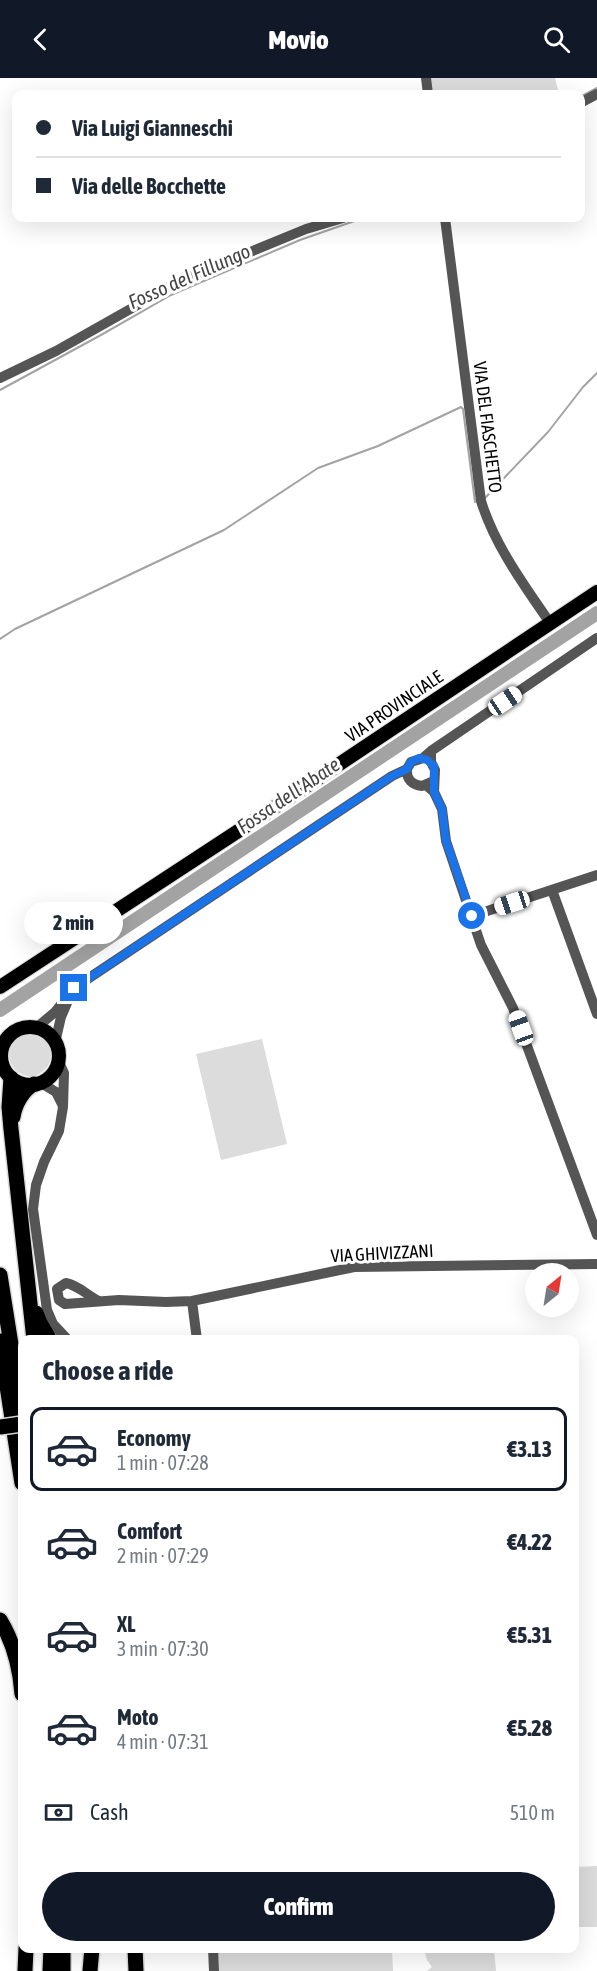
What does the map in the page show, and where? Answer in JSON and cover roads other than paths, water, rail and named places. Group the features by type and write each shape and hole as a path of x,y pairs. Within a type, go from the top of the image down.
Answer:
{"highway":[{"path":"5,1069 33,1335"},
{"path":"10,1129 14,1108 27,1088 38,1084"},
{"path":"0,1275 18,1389"},
{"path":"30,1293 40,1323 47,1335"},
{"path":"0,1341 18,1457"},
{"path":"0,1427 18,1425"},
{"path":"0,1620 11,1640 18,1660"},
{"path":"25,1971 26,1953"},
{"path":"50,1971 51,1953"},
{"path":"65,1953 65,1971"},
{"path":"90,1971 92,1953"},
{"path":"135,1953 136,1971"}],"main road":[{"name":"VIA PROVINCIALE","path":"0,987 597,592"},
{"path":"21,1028 36,1028 51,1036 56,1043 58,1060 55,1070 49,1077 38,1084 26,1085 5,1069 2,1043 21,1028"}],"street":[{"path":"0,378 56,351 180,281 296,233 330,222"},
{"name":"VIA DEL FIASCHETTO","path":"446,222 481,501 488,524 516,574 550,623"},
{"path":"431,786 417,786 410,781 407,773 411,762 428,757 597,638"},
{"path":"428,757 435,771 431,786 442,809 446,841 481,945 513,1008 597,1234"},
{"path":"36,1028 55,1012 74,988 392,776 407,773"},
{"path":"472,916 597,875"},
{"path":"552,890 597,1014"},
{"path":"56,1043 61,1017 74,988"},
{"path":"58,1060 64,1073 63,1107 59,1131 36,1185 33,1209 46,1310 53,1324 63,1335"},
{"path":"38,1084 56,1092 63,1107"},
{"name":"VIA GHIVIZZANI","path":"99,1301 192,1301 354,1267 597,1264"},
{"path":"192,1301 196,1335"},
{"path":"213,1953 214,1971"}],"waterway":[{"name":"Fosso del Fillungo","path":"585,94 597,88"},
{"name":"Fosso del Fillungo","path":"0,390 171,295 300,240 352,222"},
{"path":"485,498 548,432 583,387 597,373"},
{"path":"0,639 15,629 224,530 318,468 378,446 461,407 475,502"},
{"name":"Fossa dell'Abate","path":"0,1010 597,613"}]}
